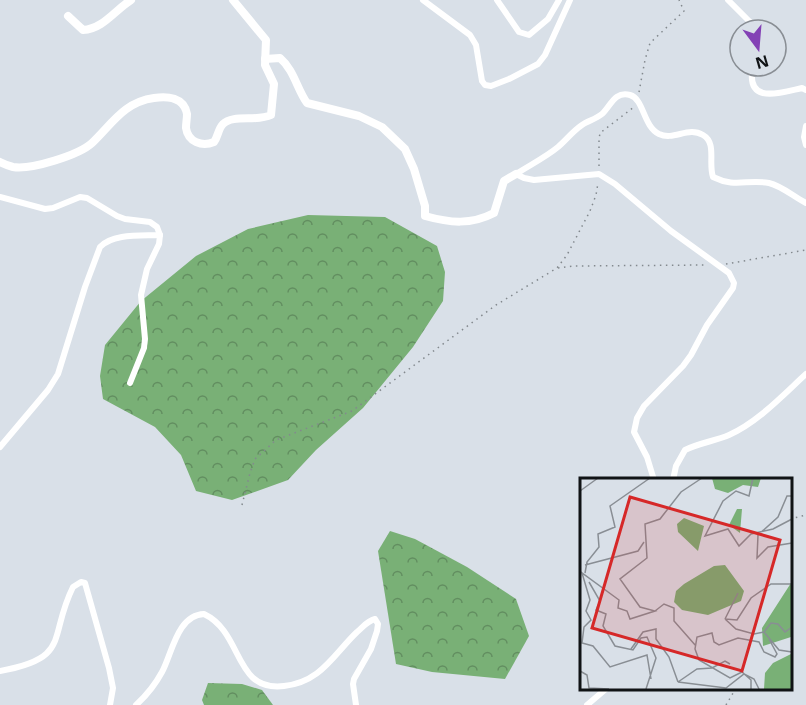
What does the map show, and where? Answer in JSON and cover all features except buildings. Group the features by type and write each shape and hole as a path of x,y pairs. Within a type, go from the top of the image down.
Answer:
{"street":[{"path":"68,16 83,30 89,30 98,27 131,0"},
{"path":"0,162 14,167 26,167 65,156 90,145 123,110 132,104 158,98 174,98 182,103 187,115 186,130 193,141 203,144 214,142 223,124 239,119 263,119 271,115 274,84 265,65 266,40 233,0"},
{"path":"423,0 471,35 476,45 482,81 485,85 491,86 538,64 545,55 570,0"},
{"path":"497,0 519,32 529,34 548,19 559,0"},
{"path":"728,0 745,18"},
{"path":"265,59 280,58 284,61 307,104 359,116 381,127 405,149 414,169 425,206 425,216 437,220 473,222 494,213 504,181 557,147 580,126 601,114 620,94 631,95 637,100 656,133 676,136 687,132 697,132 706,137 712,147 710,169 713,177 725,183 769,183 806,203"},
{"path":"752,78 753,84 760,93 768,95 802,88 806,90"},
{"path":"806,126 804,137 806,145"},
{"path":"516,174 534,180 599,174 615,184 671,231 720,265 732,277 734,288 707,325 691,355 679,371 644,406 634,426 636,438 647,457 653,478"},
{"path":"0,197 45,209 80,197 87,198 125,219 150,222 157,227 160,235 159,244 147,269 141,303 145,339 141,357 130,383"},
{"path":"0,447 48,390 58,374 85,287 103,243 116,238 160,235"},
{"path":"673,478 676,466 685,450 741,429 784,395 806,374"},
{"path":"0,671 34,662 48,653 57,639 70,593 76,583 81,582 87,587 96,628 109,668 113,688 110,705"},
{"path":"136,705 149,693 161,674 183,626 190,618 204,614 219,624 229,636 247,672 255,682 273,687 301,682 315,676 324,670 369,620 375,619 378,624 377,631 353,684 356,705"},
{"path":"587,705 605,690"}],"path":[{"path":"242,505 255,459 276,440 352,411 496,305 557,268 567,255 596,195 600,133 632,110 637,100 650,43 684,11 679,0"},
{"path":"557,268 720,265 806,250"},
{"path":"791,519 806,515"},
{"path":"726,705 735,690"}],"green space":[{"path":"308,215 385,217 437,246 445,272 443,301 413,347 363,408 316,450 288,480 232,500 196,491 181,455 155,427 103,399 100,376 105,345 141,301 196,256 248,229"},
{"path":"390,531 415,539 467,567 516,599 529,636 505,679 432,672 396,664 378,551"},
{"path":"208,683 242,684 262,690 273,705 204,705 202,700"}]}
